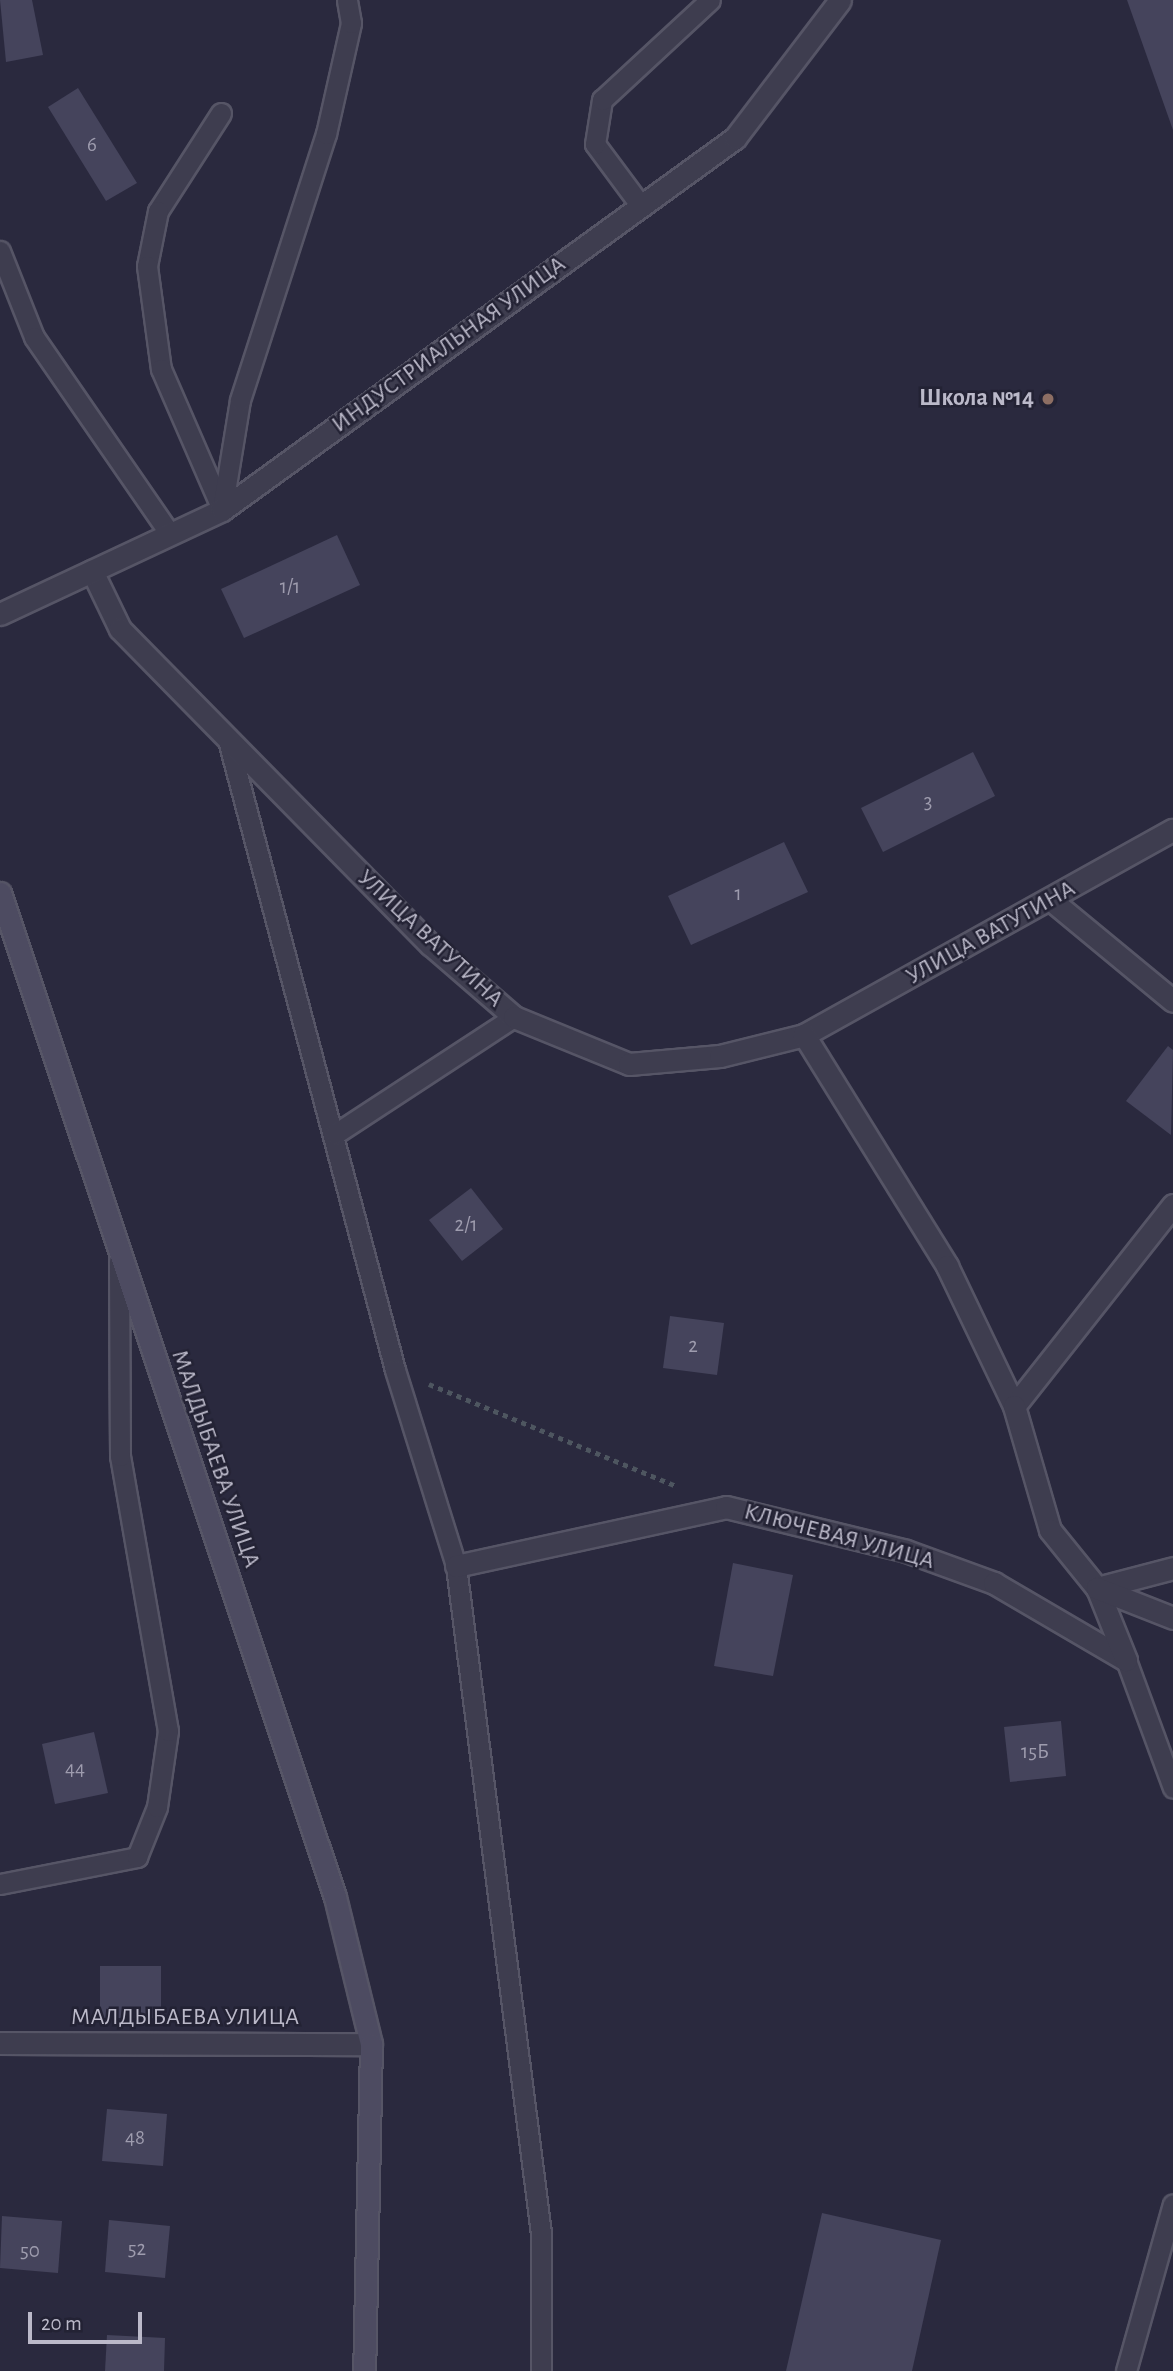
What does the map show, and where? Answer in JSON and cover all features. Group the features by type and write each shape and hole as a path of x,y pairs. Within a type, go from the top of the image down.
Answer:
{"main road":[{"name":"МАЛДЫБАЕВА УЛИЦА","path":"0,893 119,1261 335,1897 370,2044 364,2371"}],"street":[{"name":"ИНДУСТРИАЛЬНАЯ УЛИЦА","path":"0,614 222,510 735,138 839,0"},
{"name":"УЛИЦА ВАТУТИНА","path":"92,571 120,629 431,945 514,1017 629,1064 719,1056 804,1035 1173,830"},
{"path":"1051,900 1173,1001"},
{"path":"804,1035 947,1266 1014,1406 1050,1530 1097,1588 1126,1660"},
{"path":"1014,1406 1173,1205"},
{"name":"КЛЮЧЕВАЯ УЛИЦА","path":"456,1566 726,1507 906,1550 994,1583 1126,1660"},
{"path":"1097,1588 1173,1568"},
{"path":"1097,1588 1173,1618"},
{"name":"МАЛДЫБАЕВА УЛИЦА","path":"0,2043 370,2044"}],"lane":[{"path":"222,510 240,400 326,134 351,23 347,0"},
{"path":"641,206 595,144 602,100 710,0"},
{"path":"221,113 158,211 147,266 160,369 222,510"},
{"path":"0,251 34,337 170,534"},
{"path":"228,740 396,1370 456,1566 541,2234 541,2371"},
{"path":"335,1134 514,1017"},
{"path":"0,1884 137,1857 157,1807 168,1731 120,1456 119,1261"},
{"path":"1126,1660 1173,1788"},
{"path":"1126,2371 1173,2204"}],"path":[{"path":"396,1370 726,1507"}],"building":[{"path":"0,0 32,0 43,55 6,62"},
{"path":"1127,0 1173,0 1173,130"},
{"path":"78,88 137,183 106,201 48,107"},
{"path":"337,535 360,585 244,638 221,589"},
{"path":"973,752 995,796 883,852 861,808"},
{"path":"784,842 808,892 691,945 668,896"},
{"path":"1168,1046 1173,1050 1171,1135 1126,1101"},
{"path":"471,1188 503,1229 462,1261 429,1220"},
{"path":"670,1316 724,1323 717,1375 663,1368"},
{"path":"733,1563 793,1575 773,1676 714,1666"},
{"path":"1061,1721 1066,1776 1010,1782 1004,1727"},
{"path":"94,1732 108,1793 55,1804 42,1744"},
{"path":"100,1966 161,1966 161,2018 100,2018"},
{"path":"107,2109 167,2114 163,2166 102,2161"},
{"path":"822,2213 941,2240 912,2371 786,2371"},
{"path":"2,2216 62,2221 58,2273 0,2268"},
{"path":"109,2220 170,2226 165,2278 105,2272"},
{"path":"107,2335 165,2338 164,2371 105,2371"}],"place":[{"name":"Школа №14","path":"1048,399"}]}
